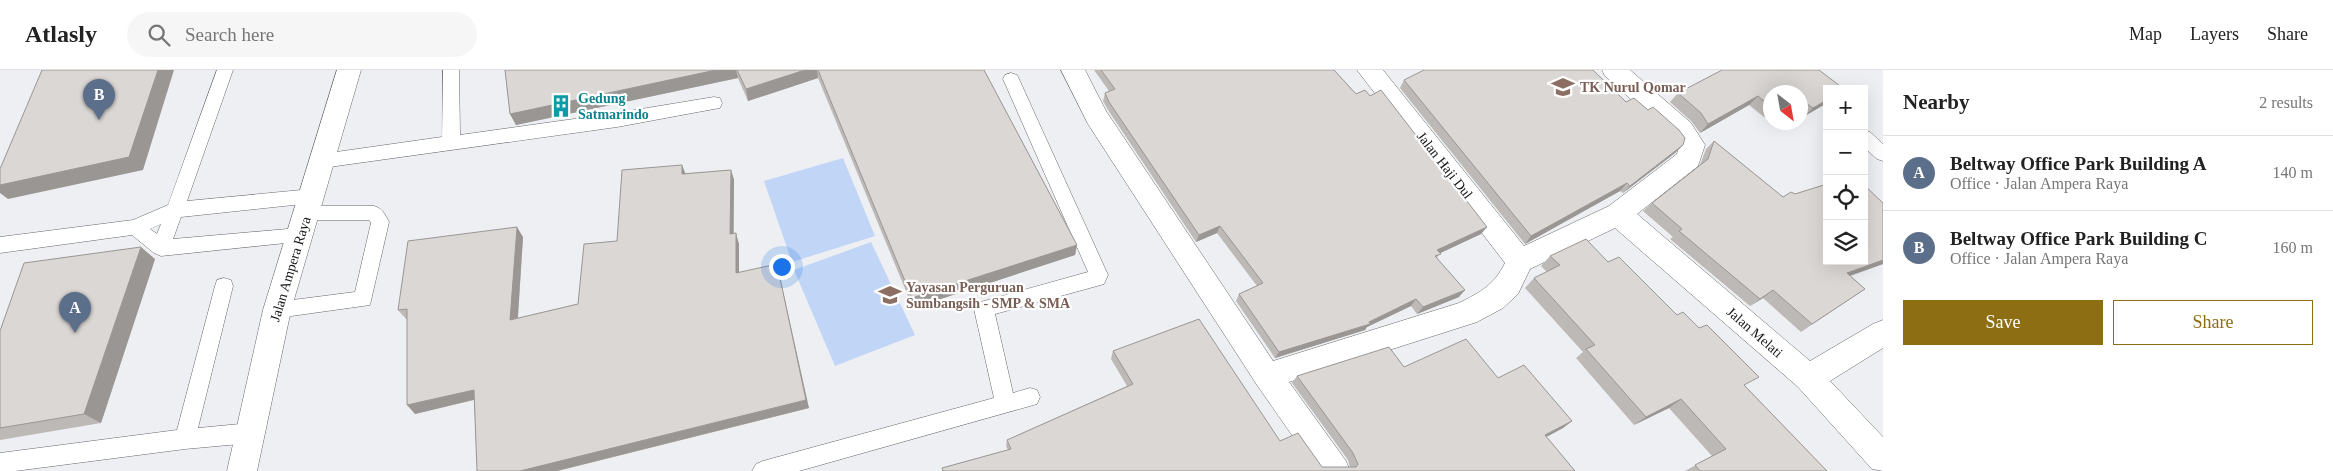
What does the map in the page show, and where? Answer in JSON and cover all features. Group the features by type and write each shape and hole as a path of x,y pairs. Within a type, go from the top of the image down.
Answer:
{"street":[{"name":"Jalan Ampera Raya","path":"242,471 277,310 349,70"},
{"path":"1073,70 1097,117 1267,376 1335,471"},
{"name":"Jalan Haji Dul","path":"1369,70 1520,261"},
{"path":"1267,376 1467,313 1493,299 1508,286 1520,261 1618,214 1689,159 1692,145 1682,130 1614,70"},
{"name":"Jalan Melati","path":"1618,214 1808,378 1883,459"},
{"path":"1808,378 1883,333"}],"lane":[{"path":"161,248 225,70"},
{"path":"451,70 451,143"},
{"path":"1005,404 984,309 1097,278 1099,275 1011,79"},
{"path":"322,161 617,120 714,103"},
{"path":"1868,141 1883,154"},
{"path":"0,245 135,227 174,210 306,215 374,213 380,222 362,299 277,310"},
{"path":"161,248 306,215"},
{"path":"135,227 161,248"},
{"path":"185,439 224,286"},
{"path":"763,471 1030,397"},
{"path":"0,463 185,439 251,433"}],"shaded area":[{"path":"843,158 875,236 792,262 764,181"},
{"path":"871,242 915,335 835,366 794,270"}],"building":[{"path":"42,70 158,70 129,157 0,185 0,169"},
{"name":"Gedung Satmarindo","path":"505,70 716,70 510,114"},
{"path":"737,70 805,70 746,89"},
{"path":"818,70 984,70 1077,245 912,298"},
{"path":"1101,70 1334,70 1356,94 1365,90 1370,96 1381,90 1487,227 1437,250 1441,254 1435,256 1465,290 1423,307 1416,299 1369,322 1370,324 1279,352 1239,294 1263,283 1220,226 1199,235 1109,102 1105,93 1115,89"},
{"path":"1424,70 1593,70 1626,102 1634,98 1648,110 1653,107 1679,130 1685,138 1683,145 1630,186 1627,183 1531,236 1404,80"},
{"path":"1722,70 1819,70 1839,85 1823,85 1823,102 1813,108 1808,105 1808,85 1763,85 1763,100 1758,96 1708,124 1701,113 1678,93"},
{"path":"1714,141 1783,197 1791,192 1795,194 1823,185 1823,265 1868,265 1868,189 1883,203 1883,260 1847,273 1865,289 1812,324 1773,290 1760,299 1679,231 1682,229 1652,203 1708,159"},
{"path":"682,165 682,174 731,170 730,234 736,233 736,273 777,264 806,400 520,471 477,471 474,390 407,405 407,309 398,310 408,241 517,227 510,320 578,304 584,244 617,241 622,170"},
{"path":"1586,239 1608,262 1619,257 1677,315 1683,312 1699,328 1707,325 1759,377 1744,385 1827,471 1700,471 1695,465 1726,449 1681,399 1646,417 1586,349 1595,345 1534,278 1560,265 1550,256"},
{"path":"141,247 84,414 0,428 0,331 24,263"},
{"path":"1199,319 1280,441 1298,433 1322,467 1356,467 1358,464 1353,453 1297,376 1389,347 1404,367 1466,339 1498,378 1524,365 1572,421 1545,435 1575,471 943,471 942,468 1011,449 1007,440 1133,384 1113,351"}],"place":[{"name":"TK Nurul Qomar","path":"1563,87"},
{"name":"Gedung Satmarindo","path":"561,106"},
{"name":"Beltway Office Park Building C","path":"99,120"},
{"name":"Yayasan Perguruan Sumbangsih - SMP & SMA","path":"890,295"},
{"name":"Beltway Office Park Building A","path":"75,333"}]}
